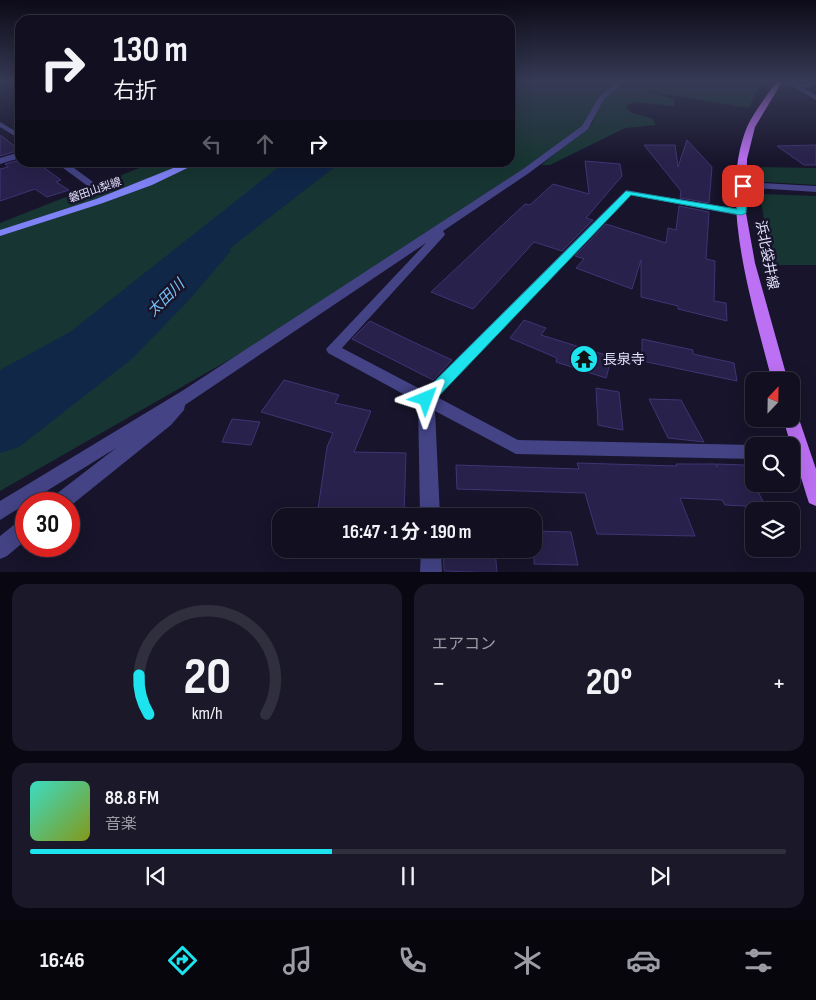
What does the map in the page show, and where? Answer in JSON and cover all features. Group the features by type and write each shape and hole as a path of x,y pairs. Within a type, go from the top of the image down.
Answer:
{"main road":[{"name":"浜北袋井線","path":"763,109 751,127 743,159 741,213 748,263 778,372"},
{"name":"磐田山梨線","path":"0,233 92,205 150,183 185,167"},
{"path":"800,460 816,497"}],"street":[{"path":"0,511 188,395 526,171 585,127 596,109"},
{"path":"0,124 15,133"},
{"path":"0,161 15,156"},
{"path":"66,167 92,185"},
{"path":"743,186 816,190"},
{"path":"430,508 426,399 629,192 741,213"},
{"path":"454,219 333,349 516,447 745,452"},
{"path":"73,492 165,420 188,395"},
{"path":"0,549 15,537"},
{"path":"431,558 431,572"}],"green space":[{"path":"515,109 597,109 581,130 304,317 0,491 0,223 142,167 515,167"},
{"path":"597,109 628,109 630,112 653,119 656,125 625,128 550,165 541,165 592,124"},
{"path":"762,167 816,168 816,185 764,182"},
{"path":"760,194 816,196 816,265 771,265"}],"water":[{"path":"279,167 335,167 176,290 42,401 0,428 0,370 70,332"}],"building":[{"path":"0,135 15,146 15,152 0,156"},
{"path":"687,140 712,167 709,203 680,198 681,191 644,145 675,145 678,167"},
{"path":"816,145 816,165 804,165 777,146"},
{"path":"15,161 15,167 43,167 61,180 56,182 69,190 47,197 35,189 0,201 0,169 8,167 5,164"},
{"path":"585,161 620,164 622,176 586,218 593,220 562,251 534,242 473,309 431,292 525,204 530,205 553,184 589,194"},
{"path":"679,206 709,212 706,259 715,261 714,301 726,303 727,321 678,309 678,306 641,297 641,260 632,289 576,268 584,259 575,256 606,224 666,243 668,228 676,230"},
{"path":"524,320 546,328 541,335 612,357 606,378 556,362 557,358 510,338"},
{"path":"370,321 452,360 433,380 352,339"},
{"path":"642,339 693,350 693,354 734,363 737,381 642,361"},
{"path":"284,380 339,395 335,403 371,411 354,452 406,453 404,508 318,508 327,447 333,433 261,412"},
{"path":"596,388 619,392 623,430 598,425"},
{"path":"649,399 681,400 704,442 668,438"},
{"path":"232,419 260,422 251,445 222,442"},
{"path":"577,463 677,466 676,464 716,464 717,467 717,464 744,465 745,492 758,492 763,502 745,502 745,506 725,505 722,500 680,498 695,536 597,534 585,493 457,489 456,465 579,469"},
{"path":"542,531 571,532 578,565 534,564 534,558 542,558"},
{"path":"443,558 496,558 497,572 444,571"}],"waterway":[{"name":"太田川","path":"0,431 117,347 213,251"}],"place":[{"name":"長泉寺","path":"584,359"}],"route":[{"path":"426,399 629,192 741,213 743,186"}]}
